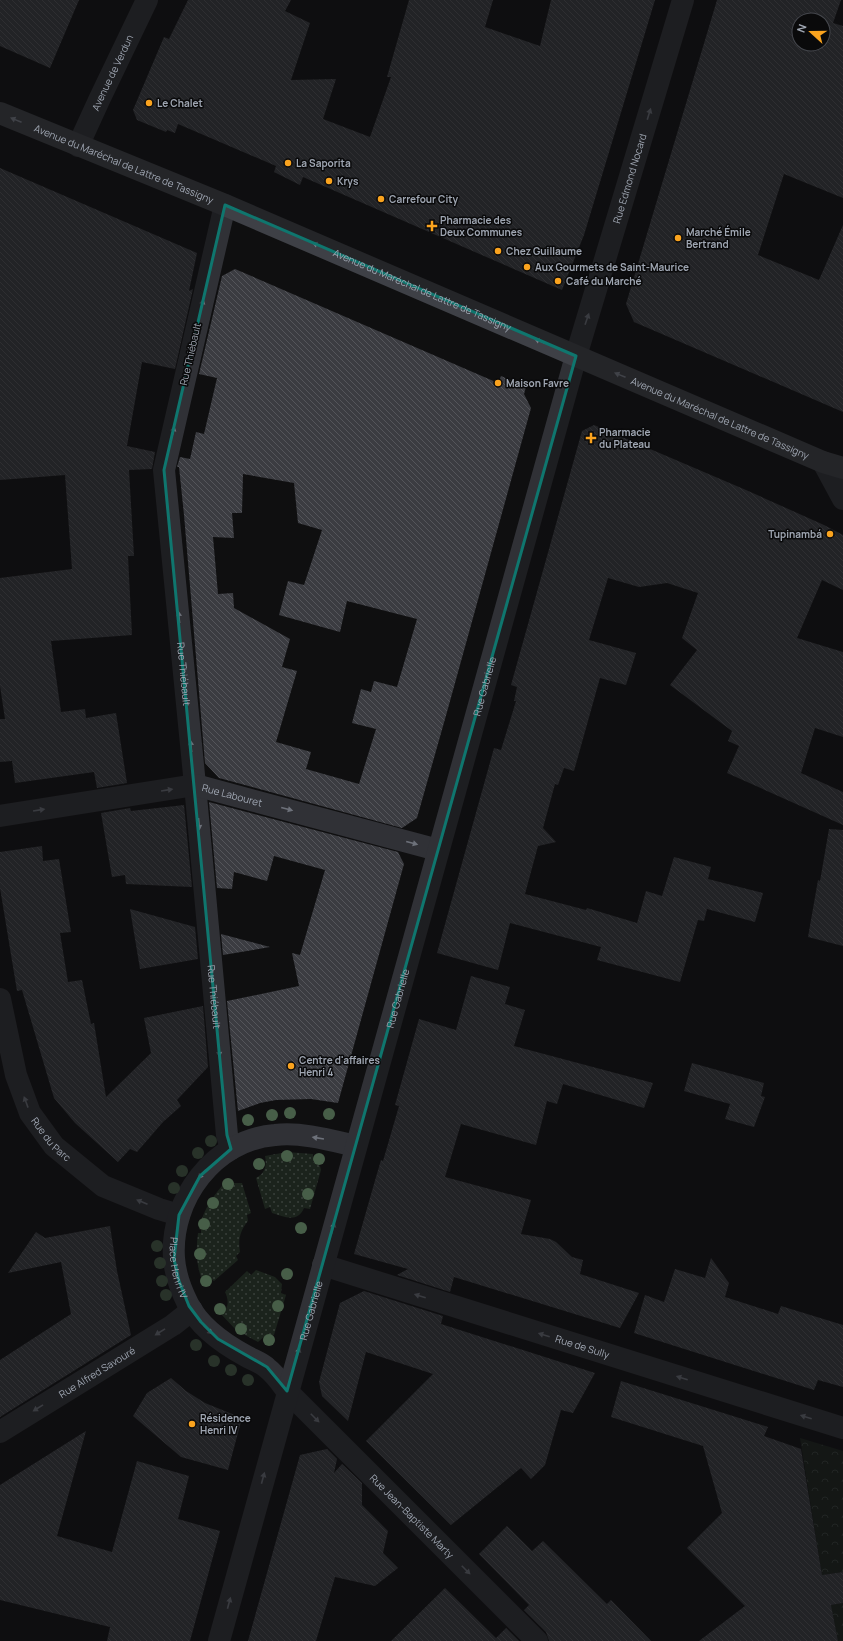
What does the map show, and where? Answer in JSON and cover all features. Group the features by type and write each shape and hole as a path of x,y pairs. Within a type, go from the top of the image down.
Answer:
{"main road":[{"name":"Avenue du Maréchal de Lattre de Tassigny","path":"0,113 225,205 833,465"}],"street":[{"name":"Avenue de Verdun","path":"78,146 147,0"},
{"name":"Rue Edmond Nocard","path":"576,356 683,0"},
{"name":"Rue Thiébault","path":"225,205 164,470 227,1135 231,1149"},
{"name":"Rue Gabrielle","path":"219,1641 287,1391 576,356"},
{"path":"833,465 843,499"},
{"name":"Rue Labouret","path":"0,816 195,785 438,850"},
{"name":"Rue du Parc","path":"0,999 16,1075 30,1113 54,1146 103,1186 159,1209 179,1215"},
{"name":"Place Henri IV","path":"287,1391 267,1367 218,1339 201,1322 192,1310 178,1280 174,1259 174,1237 179,1215 189,1191 200,1176 215,1161 231,1149 251,1141 274,1135 297,1134 356,1146"},
{"name":"Rue de Sully","path":"323,1265 843,1428"},
{"name":"Rue Alfred Savouré","path":"0,1432 173,1325 192,1310"},
{"name":"Rue Jean-Baptiste Marty","path":"287,1391 536,1641"}],"highlighted area":[{"path":"225,205 576,356 287,1391 267,1367 218,1339 201,1322 189,1306 179,1281 174,1259 179,1215 200,1176 231,1149 227,1135 164,470"}],"green space":[{"path":"287,1152 313,1154 313,1162 320,1166 321,1170 310,1209 304,1208 298,1216 290,1218 272,1213 270,1207 265,1209 256,1178 265,1169 265,1156"},
{"path":"229,1178 234,1183 242,1183 251,1213 247,1215 248,1221 240,1235 240,1252 236,1256 238,1260 214,1281 207,1277 201,1277 197,1255 198,1233 201,1233 201,1230 199,1229 203,1215 214,1195"},
{"path":"256,1270 275,1277 282,1284 281,1293 286,1295 274,1335 266,1335 258,1342 236,1330 221,1314 226,1310 228,1304 225,1292 247,1271 251,1275"},
{"path":"800,1438 843,1451 843,1572 822,1575"},
{"path":"843,1603 843,1641 838,1641 831,1605"}],"building":[{"path":"0,0 79,0 50,68 0,46"},
{"path":"188,0 291,0 285,11 310,23 291,80 336,79 323,119 370,137 391,77 387,77 409,0 493,0 485,27 540,46 551,0 655,0 584,235 562,290 303,177 300,185 274,172 276,166 178,124 175,133 167,130 166,132 137,120 133,110 164,37 169,39"},
{"path":"717,0 841,0 833,23 843,26 843,198 784,174 758,255 819,280 843,225 843,412 634,322 626,304"},
{"path":"0,168 197,253 189,291 193,289 175,369 142,362 127,446 155,452 152,469 129,470 134,556 128,556 132,635 51,641 61,712 85,709 86,718 116,713 127,783 97,788 94,772 15,783 12,761 0,762 0,719 5,719 0,686 0,578 72,569 65,475 0,480"},
{"path":"235,269 498,383 501,376 526,387 524,394 531,408 447,712 417,818 402,828 219,778 205,763 184,515 179,467 177,467 180,457 190,459 196,432 204,434 217,378 199,374 222,276","holes":["243,474 294,483 298,523 322,530 304,585 288,581 279,615 340,632 347,601 417,619 397,687 374,681 371,692 361,689 352,723 376,729 359,784 306,769 311,752 276,742 297,671 282,667 290,639 234,608 233,593 218,594 213,537 234,538 232,513 242,513"]},
{"path":"594,425 746,490 843,535 843,590 822,580 797,638 843,652 843,737 815,728 801,773 843,792 843,825 727,773 739,746 728,741 732,731 670,685 697,650 682,638 698,593 667,583 639,587 608,578 589,640 636,653 626,685 600,678 574,771 564,768 558,785 555,784 543,828 556,842 538,846 525,894 586,910 587,908 637,923 646,891 662,896 674,857 711,867 708,879 763,893 755,922 707,909 704,921 698,920 680,982 597,960 601,947 510,923 498,970 437,953 494,748 501,750 516,701 514,701 517,687 511,685 582,431"},
{"path":"209,802 398,852 404,864 338,1103 311,1099 276,1100 260,1103 238,1111 227,1001 299,986 292,953 300,955 325,870 274,856 267,881 234,872 232,889 217,888"},
{"path":"184,805 192,887 126,884 125,875 112,877 101,813 130,808 131,811"},
{"path":"829,829 843,830 843,946 808,937"},
{"path":"42,846 43,861 59,859 71,932 60,933 68,982 82,980 91,1024 94,1023 106,1097 151,1053 144,1018 203,1006 208,1067 177,1100 181,1106 163,1122 137,1152 130,1149 118,1162 75,1123 54,1098 22,990 17,991 0,888 0,852"},
{"path":"130,909 195,927 198,959 140,969"},
{"path":"221,934 270,947 223,955"},
{"path":"471,976 510,987 505,1004 525,1010 514,1046 653,1083 644,1108 563,1084 557,1104 547,1101 536,1145 461,1124 445,1177 531,1200 521,1234 550,1239 556,1242 572,1257 583,1260 580,1274 639,1293 620,1328 454,1277 450,1292 397,1275 408,1269 354,1254 381,1160 383,1161 399,1106 395,1105 419,1019 456,1030"},
{"path":"692,1063 764,1083 761,1096 765,1097 754,1127 725,1119 730,1104 684,1091"},
{"path":"110,1226 117,1271 131,1335 0,1417 0,1360 71,1314 61,1262 8,1273 36,1232 45,1238"},
{"path":"711,1258 729,1283 725,1297 778,1314 781,1306 843,1325 843,1387 818,1380 814,1390 634,1333 645,1295 664,1302 675,1269 705,1278"},
{"path":"364,1291 443,1316 441,1324 595,1373 573,1413 561,1410 545,1465 531,1479 521,1468 451,1525 366,1441 433,1374 366,1352 348,1421 322,1396 319,1382 340,1303"},
{"name":"Résidence Henri IV","path":"171,1378 186,1391 205,1403 242,1418 228,1470 181,1457 133,1416 147,1393"},
{"path":"621,1381 768,1427 764,1436 801,1449 822,1575 843,1572 843,1603 831,1605 838,1641 699,1641 745,1606 687,1548 722,1513 703,1446 611,1417"},
{"path":"86,1431 57,1536 112,1552 137,1461 189,1476 178,1519 220,1531 190,1641 107,1641 110,1627 0,1600 0,1485"},
{"path":"327,1449 337,1459 334,1473 342,1464 362,1483 362,1505 388,1531 383,1553 398,1568 375,1586 335,1577 316,1641 248,1641 300,1455"},
{"path":"507,1526 532,1551 543,1541 607,1604 611,1600 651,1641 549,1641 546,1632 524,1610 529,1605 479,1554"},
{"path":"445,1588 496,1638 506,1628 519,1641 391,1641"}],"place":[{"name":"Le Chalet","path":"149,103"},
{"name":"La Saporita","path":"288,163"},
{"name":"Krys","path":"329,181"},
{"name":"Carrefour City","path":"381,199"},
{"name":"Pharmacie des Deux Communes","path":"432,226"},
{"name":"Marché Émile Bertrand","path":"678,238"},
{"name":"Chez Guillaume","path":"498,251"},
{"name":"Aux Gourmets de Saint-Maurice","path":"527,267"},
{"name":"Café du Marché","path":"558,281"},
{"name":"Maison Favre","path":"498,383"},
{"name":"Pharmacie du Plateau","path":"591,438"},
{"name":"Tupinambá","path":"830,534"},
{"name":"Centre d'affaires Henri 4","path":"291,1066"},
{"name":"Résidence Henri IV","path":"192,1424"}]}
